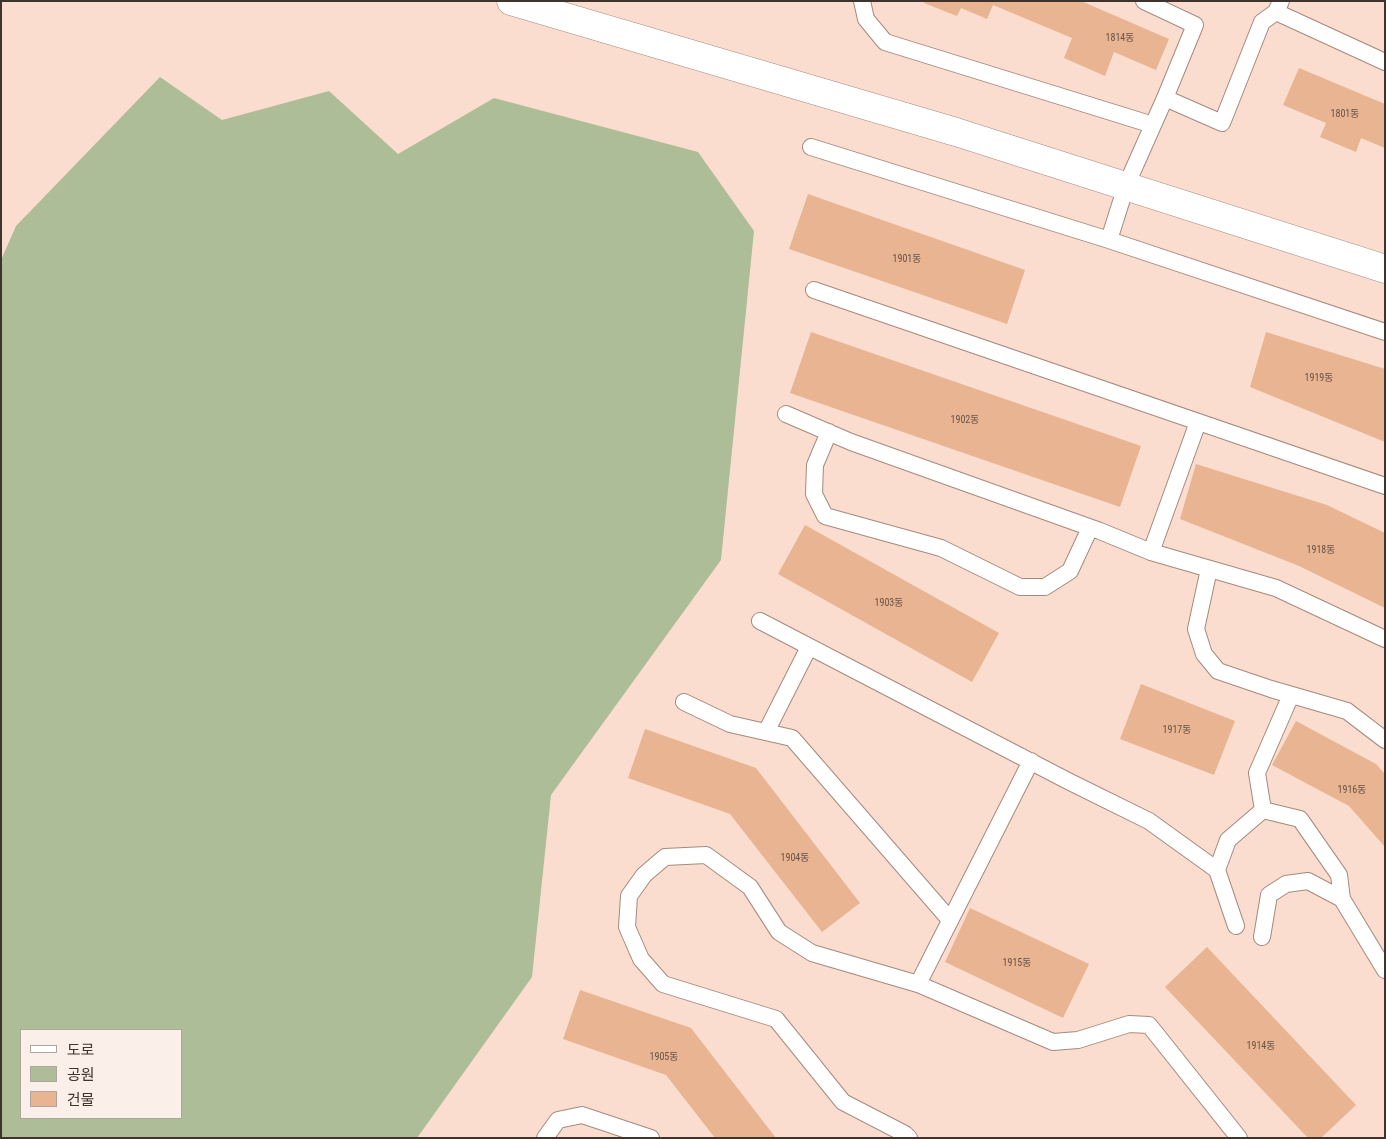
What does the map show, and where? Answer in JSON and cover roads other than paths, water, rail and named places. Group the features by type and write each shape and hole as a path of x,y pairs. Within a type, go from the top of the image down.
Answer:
{"street":[{"path":"511,1 956,132 1385,269"}],"lane":[{"path":"862,1 866,19 885,42 1153,125"},
{"path":"1109,240 1126,186 1195,25 1144,1"},
{"path":"1165,98 1222,123 1262,22 1278,7 1385,62"},
{"path":"811,147 1109,240 1385,332"},
{"path":"814,290 1385,486"},
{"path":"786,414 828,432 1151,552 1276,588 1385,639"},
{"path":"1151,552 1198,422"},
{"path":"828,432 815,465 814,494 825,516 941,548 1020,587 1045,587 1070,571 1090,528"},
{"path":"1209,568 1196,629 1204,654 1218,671 1347,711 1385,740"},
{"path":"760,621 1030,762 1149,821 1217,870 1236,926"},
{"path":"766,732 808,646"},
{"path":"1263,810 1257,773 1291,695"},
{"path":"684,702 730,724 792,738 950,920"},
{"path":"918,984 1030,762"},
{"path":"1217,870 1228,840 1263,810"},
{"path":"1263,810 1300,819 1339,875 1342,899 1385,970"},
{"path":"909,1138 905,1134 843,1102 776,1019 664,984 641,959 627,926 629,896 644,875 665,857 706,855 750,887 780,932 812,953 918,984 1053,1042 1078,1040 1129,1024 1149,1025 1239,1138"},
{"path":"1262,937 1269,895 1286,884 1308,881 1342,899"},
{"path":"545,1138 558,1120 582,1114 651,1138"}]}
